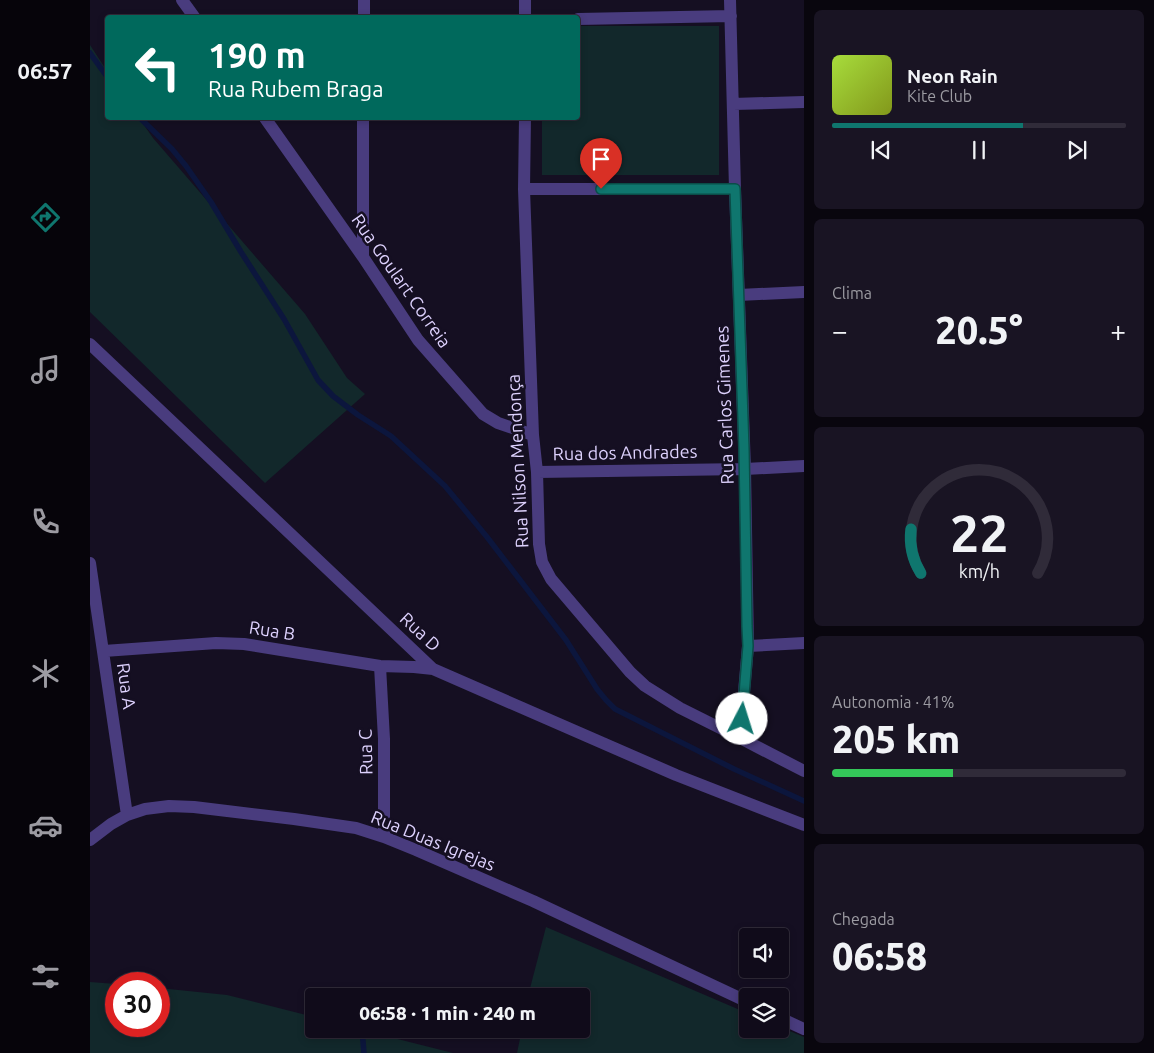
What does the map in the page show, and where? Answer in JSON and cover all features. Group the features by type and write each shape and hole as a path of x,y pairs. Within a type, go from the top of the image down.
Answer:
{"street":[{"path":"182,0 193,15"},
{"path":"364,0 364,15"},
{"path":"525,0 525,15"},
{"name":"Rua Carlos Gimenes","path":"730,0 748,646 740,738"},
{"path":"580,19 731,16"},
{"path":"733,104 804,102"},
{"name":"Rua Goulart Correia","path":"266,120 418,340 483,414 498,423 533,434"},
{"path":"362,257 363,120"},
{"name":"Rua Nilson Mendonça","path":"525,120 524,189 533,434 537,472 539,544 542,562 551,579 630,672 645,686 680,708 740,738"},
{"path":"524,189 735,189"},
{"path":"739,295 804,292"},
{"name":"Rua D","path":"90,344 434,669 676,775 804,825"},
{"name":"Rua dos Andrades","path":"537,472 804,466"},
{"name":"Rua A","path":"90,562 128,814"},
{"name":"Rua B","path":"104,651 216,643 244,644 380,666 434,669"},
{"path":"748,646 804,643"},
{"name":"Rua C","path":"380,666 384,739 384,837"},
{"path":"740,738 804,772"},
{"name":"Rua Duas Igrejas","path":"90,840 128,814 145,809 169,806 194,807 356,828 384,837 452,865 739,998"},
{"path":"789,1022 804,1029"}],"green space":[{"path":"580,26 719,26 719,175 542,175 542,120 580,120"},
{"path":"90,45 105,68 105,120 140,120 153,138 305,314 347,378 365,394 265,483 90,312"},
{"path":"546,927 739,1010 739,1038 789,1038 789,1031 804,1037 804,1053 517,1053 520,1038 590,1038 590,988 530,988"},
{"path":"90,982 105,983 105,1037 170,1037 170,989 227,995 305,1015 305,1038 394,1038 453,1053 90,1053"}],"waterway":[{"path":"90,53 105,74"},
{"path":"142,120 172,149 211,202 284,319 318,380 333,396 391,436 445,486 487,537 566,640 606,700 615,709 734,769 804,801"},
{"path":"363,1038 364,1053"}],"route":[{"path":"601,189 735,189 744,449 748,646 742,719"}]}
